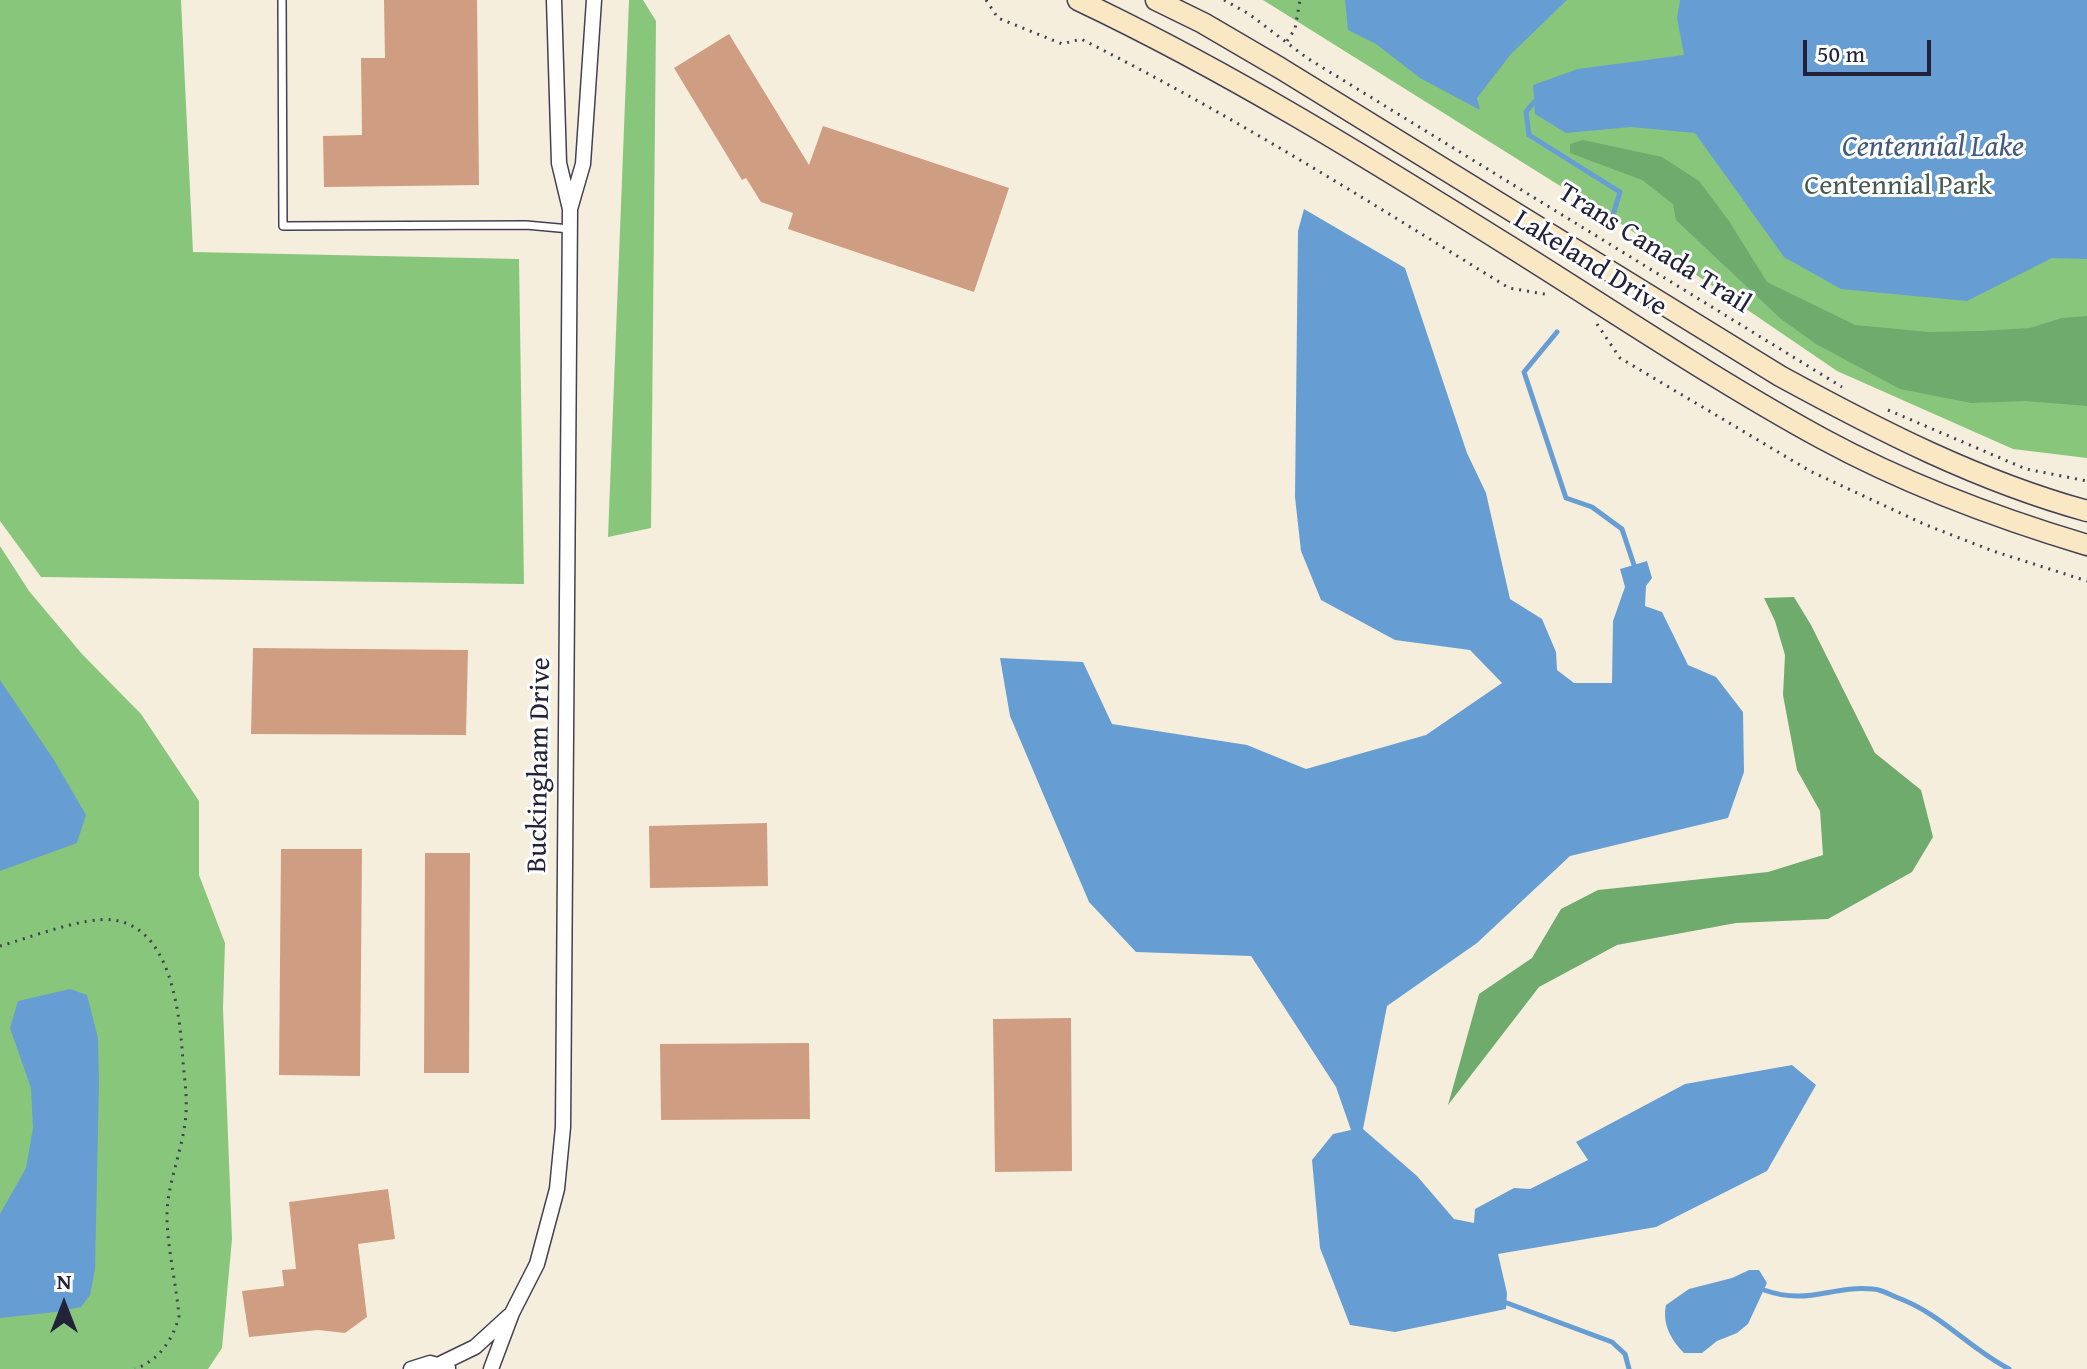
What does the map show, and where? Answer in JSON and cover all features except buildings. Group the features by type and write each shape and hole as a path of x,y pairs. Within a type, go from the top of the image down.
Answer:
{"main road":[{"name":"Lakeland Drive","path":"1078,0 1178,48 1286,109 1824,440 1952,499 2087,545"},
{"name":"Lakeland Drive","path":"1156,0 1203,23 1280,68 1780,376 1948,462 2019,490 2087,511"}],"street":[{"name":"Buckingham Drive","path":"491,1369 512,1313 537,1264 557,1189 563,1127 570,209 559,163 554,0"},
{"name":"Buckingham Drive","path":"570,209 583,164 594,0"},
{"name":"Buckingham Drive","path":"411,1369 430,1363 445,1366 475,1347 512,1313"}],"lane":[{"path":"282,0 283,226 526,225 570,229"}],"path":[{"path":"986,0 998,18 1062,44 1081,39 1169,83 1271,141 1509,288 1550,295"},
{"name":"Trans Canada Trail","path":"1224,0 1249,14 1321,67 1842,387"},
{"path":"1287,42 1295,29 1300,0"},
{"path":"1597,324 1620,358 1810,471 1926,525 1993,551 2087,581"},
{"path":"1884,408 2026,469 2087,481"},
{"path":"0,946 79,924 113,920 139,930 162,959 172,982 187,1107 167,1218 179,1316 175,1330 159,1354 135,1369"}],"green space":[{"path":"0,0 181,0 193,252 519,259 524,584 41,577 0,521"},
{"path":"629,0 643,0 656,21 651,528 608,537"},
{"name":"Centennial Park","path":"1263,0 2087,0 2087,458 2013,449 1837,371 1629,229"},
{"path":"1583,140 1662,157 1699,181 1729,221 1767,282 1855,325 1929,332 1981,331 2030,328 2062,318 2087,316 2087,406 2025,401 1971,403 1900,389 1816,344 1781,319 1676,220 1673,204 1642,180 1570,153 1570,144"},
{"path":"0,546 29,591 82,654 141,714 199,801 199,875 225,943 223,1008 232,1239 222,1348 208,1369 0,1369"},
{"path":"1794,597 1875,753 1921,790 1933,837 1912,872 1828,919 1736,923 1617,945 1539,987 1448,1105 1479,994 1532,958 1561,909 1598,890 1768,872 1823,855 1820,811 1797,770 1783,695 1785,655 1764,598"}],"water":[{"path":"1345,0 1567,0 1511,54 1477,98 1480,110 1420,78 1376,44 1348,30"},
{"name":"Centennial Lake","path":"1680,0 2087,0 2087,259 2052,258 1967,301 1841,289 1784,257 1695,133 1631,127 1566,133 1535,114 1533,85 1578,69 1684,55 1677,18"},
{"path":"1304,209 1405,268 1467,453 1486,493 1510,599 1542,619 1556,652 1557,670 1574,683 1612,683 1613,621 1625,587 1620,569 1647,561 1652,578 1646,586 1645,606 1662,612 1688,665 1716,677 1743,712 1744,772 1728,818 1570,856 1477,943 1387,1006 1363,1129 1417,1176 1454,1219 1474,1223 1475,1209 1514,1188 1530,1189 1588,1160 1576,1142 1685,1084 1792,1065 1816,1085 1767,1171 1656,1227 1498,1254 1507,1293 1506,1309 1395,1332 1350,1325 1320,1248 1312,1160 1333,1134 1351,1130 1336,1087 1251,956 1136,952 1089,902 1010,716 1000,658 1083,662 1112,724 1247,745 1306,769 1426,735 1502,683 1470,650 1395,640 1321,600 1301,551 1295,497 1298,231"},
{"path":"0,680 54,760 86,815 77,843 0,871"},
{"path":"70,989 87,995 98,1038 95,1270 90,1295 81,1307 0,1318 0,1214 26,1168 33,1128 31,1088 10,1028 18,1001"},
{"path":"1749,1270 1759,1270 1767,1283 1748,1324 1702,1353 1684,1353 1669,1331 1665,1319 1666,1305 1689,1289 1732,1278"}],"waterway":[{"path":"1534,102 1526,112 1529,135 1620,192 1613,215"},
{"path":"1557,332 1524,372 1566,498 1592,507 1622,529 1634,565"},
{"path":"1764,1290 1807,1296 1876,1289 1927,1312 2009,1369"},
{"path":"1507,1303 1612,1342 1625,1354 1629,1369"}]}
